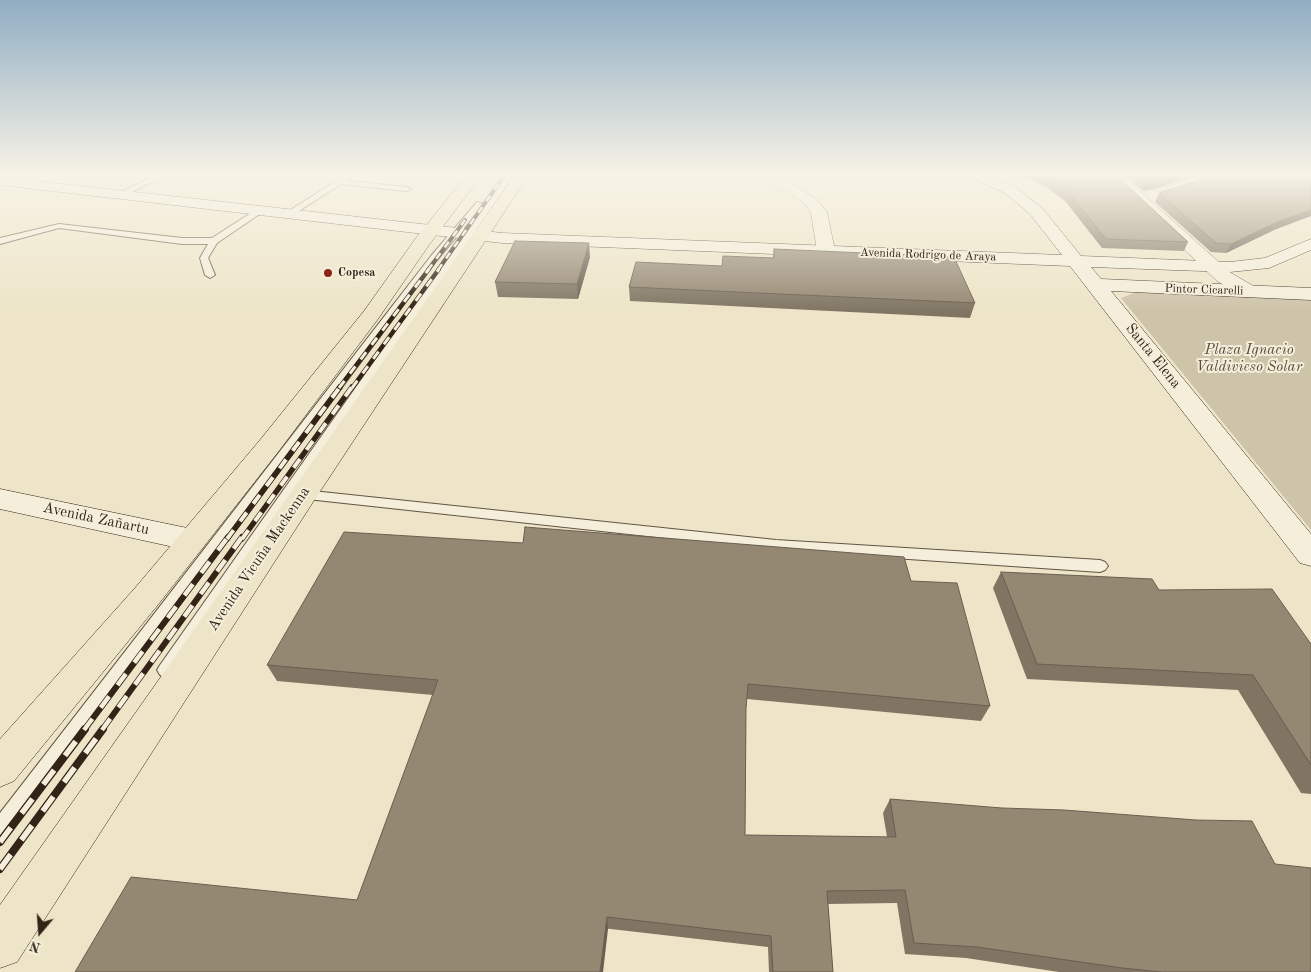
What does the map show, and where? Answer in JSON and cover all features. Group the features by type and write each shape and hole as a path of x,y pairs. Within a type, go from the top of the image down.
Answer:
{"main road":[{"name":"Avenida Rodrigo de Araya","path":"351,221 458,234 1222,267 1269,263 1311,244"},
{"name":"Avenida Vicuña Mackenna","path":"0,944 303,495 458,234 461,221"},
{"name":"Avenida Vicuña Mackenna","path":"0,768 86,669 192,540 370,315 472,221"},
{"path":"821,221 826,251"},
{"name":"Santa Elena","path":"1043,221 1097,285 1311,554"},
{"path":"1167,221 1222,267 1234,284 1248,291"},
{"name":"Pintor Cicarelli","path":"1097,285 1311,294"},
{"name":"Avenida Zañartu","path":"0,498 192,540"}],"lane":[{"path":"210,275 204,258 214,241 244,221"},
{"path":"0,830 468,221"},
{"path":"158,682 458,234 469,221"},
{"path":"0,241 59,226 182,241 214,241"},
{"path":"303,495 776,546 1100,566"}],"green space":[{"name":"Plaza Ignacio Valdivieso Solar","path":"1137,292 1311,299 1311,530 1121,298"}],"building":[{"path":"1092,221 1166,221 1188,242 1106,239"},
{"path":"1191,221 1278,221 1231,244 1216,243"},
{"path":"515,241 589,243 577,284 495,282"},
{"path":"774,249 954,257 975,303 629,287 636,262 722,266 723,256 774,258"},
{"path":"525,527 904,557 911,581 957,583 990,706 748,684 746,708 745,835 896,837 890,799 1196,820 1252,821 1275,864 1311,868 1311,972 1162,972 977,947 914,943 905,890 827,891 833,972 773,972 771,936 607,917 600,972 75,972 131,877 357,900 438,680 267,665 344,532 523,543"},
{"path":"1001,572 1152,579 1159,590 1272,589 1311,644 1311,765 1253,675 1037,664"}],"railway":[{"path":"428,270 464,221"},
{"path":"438,270 472,221"},
{"path":"339,388 429,269"},
{"path":"352,388 439,269"},
{"path":"227,539 340,387"},
{"path":"242,539 352,387"},
{"path":"84,730 228,537"},
{"path":"102,730 242,537"},
{"path":"0,842 85,729"},
{"path":"0,869 103,729"}],"place":[{"name":"Copesa","path":"328,273"}]}
